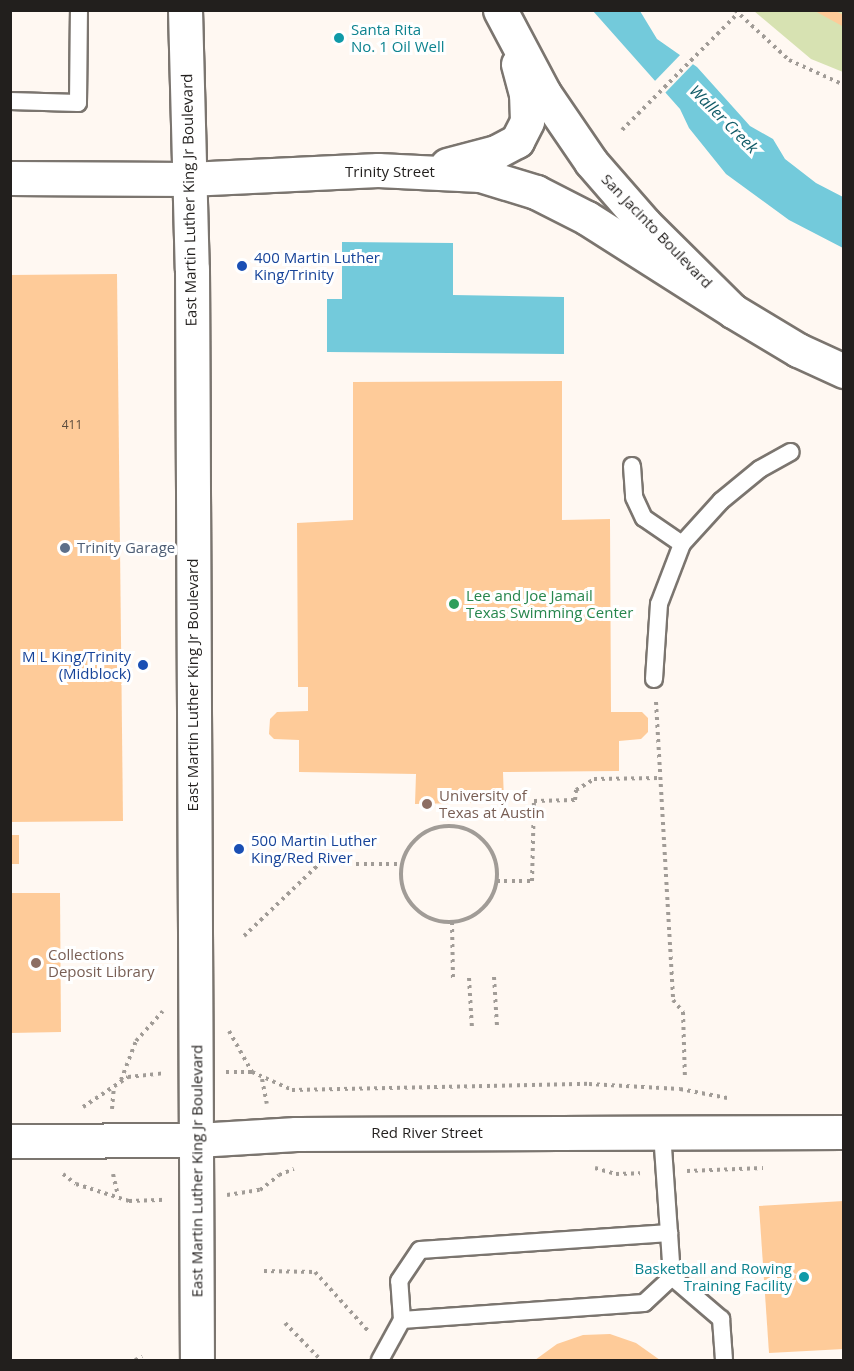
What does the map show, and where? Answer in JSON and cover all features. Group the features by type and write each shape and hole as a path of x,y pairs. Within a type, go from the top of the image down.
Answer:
{"street":[{"name":"East Martin Luther King Jr Boulevard","path":"186,10 188,179 192,269 197,1360"},
{"name":"San Jacinto Boulevard","path":"504,18 544,93 599,171 645,224 733,311 798,350 843,371"},
{"path":"428,170 496,152 518,141 527,121 526,94 504,18"},
{"name":"Trinity Street","path":"10,178 188,179 428,170 480,175 536,192 587,218 733,311"},
{"name":"Red River Street","path":"10,1142 197,1140 296,1134 843,1132"}],"lane":[{"path":"10,101 78,103 79,10"},
{"path":"654,679 659,604 682,544 722,501 760,469 791,452"},
{"path":"632,466 637,507 653,526 682,544"},
{"path":"662,1133 672,1277 721,1319 724,1360"},
{"path":"383,1355 402,1320 399,1281 420,1250 669,1233"},
{"path":"402,1320 644,1303 672,1277"}],"path":[{"path":"622,130 736,12 789,60 843,85"},
{"path":"654,679 673,1000 683,1012 685,1078"},
{"path":"497,881 532,881 534,801 575,800 576,790 594,779 660,778"},
{"path":"434,828 466,828 491,850 497,881 482,910 452,922 437,921 413,906 405,893 402,864 419,836 434,828"},
{"path":"244,936 319,864 402,864"},
{"path":"452,922 453,980"},
{"path":"120,1082 136,1041 195,976"},
{"path":"494,977 497,1026"},
{"path":"469,978 472,1028"},
{"path":"239,1072 292,1090 589,1084 680,1089 736,1100"},
{"path":"262,1078 266,1094"},
{"path":"112,1105 115,1086"},
{"path":"60,1172 76,1184 141,1202"},
{"path":"270,1182 272,1176"},
{"path":"113,1183 118,1196"},
{"path":"264,1271 315,1272 383,1355"},
{"path":"285,1323 321,1360"},
{"path":"135,1360 142,1357"}],"green space":[{"path":"754,11 843,11 843,72 811,59"}],"water":[{"name":"Waller Creek","path":"593,11 640,11 657,39 697,67 750,126 773,139 785,159 816,183 843,197 843,248 789,220 726,174 689,128 680,109"},
{"path":"342,242 453,243 453,295 564,297 564,354 327,352 327,299 342,299"}],"pier":[{"path":"683,52 695,62 663,95 652,84"}],"building":[{"path":"813,10 833,10 844,15 844,27"},
{"name":"Trinity Garage","path":"117,274 123,821 10,822 10,275"},
{"name":"Lee and Joe Jamail Texas Swimming Center","path":"562,381 562,520 610,519 611,712 642,712 648,718 648,732 641,739 619,741 619,771 503,772 504,802 415,804 416,774 299,772 299,740 274,739 269,734 270,719 277,712 308,711 308,687 298,687 297,523 353,520 353,382"},
{"path":"10,835 19,835 19,864 10,864"},
{"name":"Collections Deposit Library","path":"10,893 60,893 61,1032 10,1033"},
{"name":"Basketball and Rowing Training Facility","path":"844,1201 844,1349 769,1353 759,1206"},
{"path":"610,1334 636,1343 660,1360 535,1360 557,1344 583,1335"}],"place":[{"name":"Santa Rita No. 1 Oil Well","path":"339,38"},
{"name":"400 Martin Luther King/Trinity","path":"242,266"},
{"name":"Trinity Garage","path":"65,548"},
{"name":"Lee and Joe Jamail Texas Swimming Center","path":"454,604"},
{"name":"M L King/Trinity (Midblock)","path":"143,665"},
{"name":"University of Texas at Austin","path":"427,804"},
{"name":"500 Martin Luther King/Red River","path":"239,849"},
{"name":"Collections Deposit Library","path":"36,963"},
{"name":"Basketball and Rowing Training Facility","path":"804,1277"}]}
